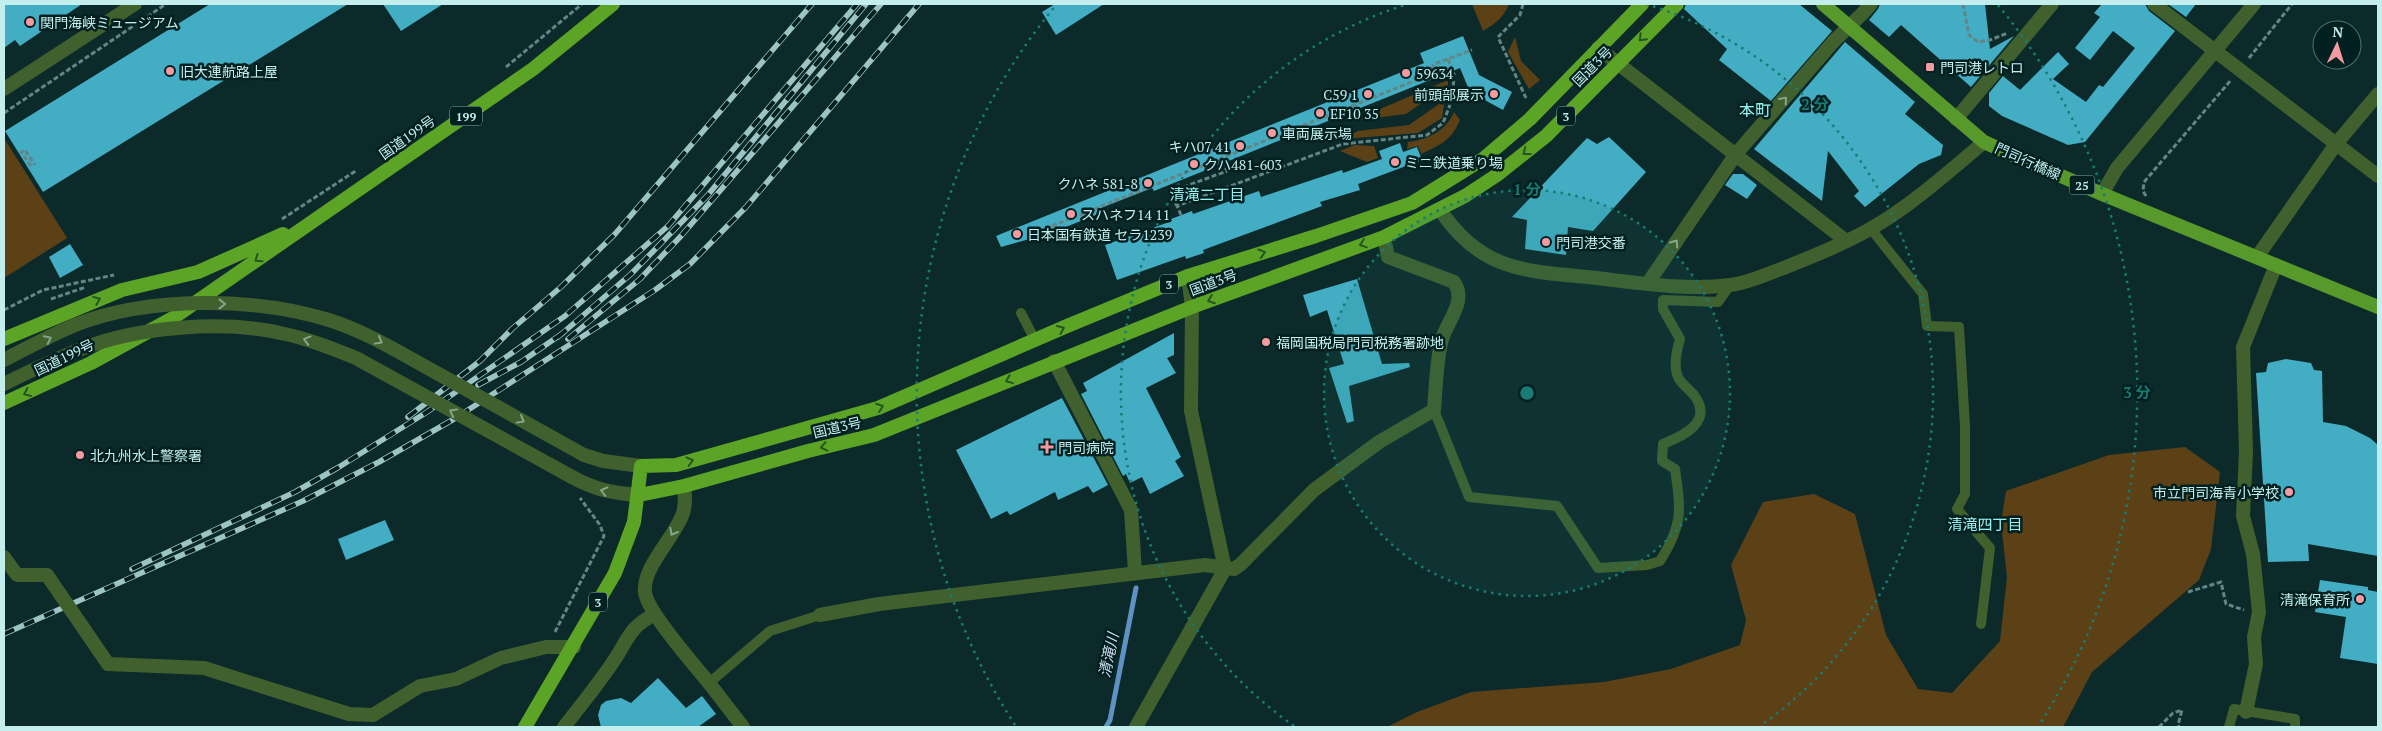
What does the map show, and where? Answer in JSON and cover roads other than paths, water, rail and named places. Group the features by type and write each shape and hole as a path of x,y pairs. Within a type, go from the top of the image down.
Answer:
{"highway":[{"name":"国道199号","path":"4,403 91,363 173,318 533,69 613,4"},
{"name":"国道3号","path":"641,466 676,465 878,408 1188,276 1316,236 1412,203 1483,159 1530,118 1642,4"},
{"name":"国道3号","path":"639,495 684,486 808,451 874,435 1192,307 1384,237 1440,210 1497,175 1546,136 1676,4"},
{"name":"国道199号","path":"4,339 122,290 198,272 313,221"},
{"name":"3","path":"525,727 574,647 615,573 634,522 639,495 641,466"}],"main road":[{"name":"門司行橋線","path":"1823,4 1984,142 2102,194 2378,307"}],"street":[{"path":"4,90 135,4"},
{"path":"1956,119 2052,4"},
{"path":"2154,4 2378,176"},
{"path":"2102,194 2117,168 2254,4"},
{"path":"1648,283 1736,154 1834,41 1867,9"},
{"path":"1598,48 1845,240"},
{"path":"2257,257 2336,144 2378,94"},
{"path":"1440,210 1465,242 1484,256 1504,265 1575,276 1648,283 1730,286 1813,257 1871,229 1926,190 1984,142"},
{"path":"820,615 879,604 1205,564 1225,569 1234,569 1314,490 1379,442 1434,410 1441,342 1459,300 1459,289 1454,282 1388,256 1384,237"},
{"path":"2246,712 2256,664 2254,636 2260,612 2253,554 2243,516 2246,450 2243,347 2276,265"},
{"path":"1136,727 1225,569 1191,411 1192,307 1188,276"},
{"path":"4,360 76,325 129,311 180,304 235,304 286,309 330,320 370,336 584,455 603,461 641,466"},
{"path":"4,384 85,347 132,335 183,328 224,327 278,332 319,343 356,358 593,489 613,494 639,495"},
{"path":"1054,362 1131,510 1135,572"},
{"path":"684,486 686,499 683,514 645,585 647,599 656,614 743,727"},
{"path":"4,558 17,575 46,575 108,664 204,668 349,714 373,715 420,686 456,679 501,658 552,647 574,647"},
{"path":"564,727 615,658 629,633 642,620 656,614"}],"lane":[{"path":"1871,229 1923,294 1926,326 1959,327 1965,494 1957,509 1990,548 1981,624"},
{"path":"1434,410 1468,497 1557,506 1598,568 1647,565 1660,561 1674,539 1680,509 1675,469 1662,461 1663,444 1684,435 1694,427 1699,412 1698,401 1678,377 1676,350 1680,339 1663,308 1663,300 1718,302 1730,286"},
{"path":"1021,313 1035,340"},
{"path":"709,683 770,630 820,615"},
{"path":"2230,727 2234,710 2295,719 2295,727"}],"waterway":[{"name":"清滝川","path":"1106,727 1110,720 1136,588"}],"railway":[{"path":"408,417 480,361 513,328 561,287 615,234 812,4"},
{"path":"132,569 295,492 339,467 427,412 565,316 668,226 857,4"},
{"path":"558,337 631,274 707,196 866,4"},
{"path":"568,339 640,279 681,236 881,4"},
{"path":"4,634 303,501 379,462 454,419 655,290 690,264 746,207 919,4"},
{"path":"478,385 521,362 563,333"}],"place":[{"name":"関門海峡ミュージアム","path":"30,22"},
{"name":"門司港レトロ","path":"1930,67"},
{"name":"旧大連航路上屋","path":"170,71"},
{"name":"59634","path":"1406,73"},
{"name":"C59 1","path":"1368,94"},
{"name":"前頭部展示","path":"1494,94"},
{"name":"EF10 35","path":"1320,113"},
{"name":"車両展示場","path":"1272,133"},
{"name":"キハ07 41","path":"1240,146"},
{"name":"ミニ鉄道乗り場","path":"1395,162"},
{"name":"クハ481-603","path":"1194,164"},
{"name":"クハネ 581-8","path":"1148,183"},
{"name":"スハネフ14 11","path":"1071,214"},
{"name":"日本国有鉄道 セラ1239","path":"1017,234"},
{"name":"門司港交番","path":"1546,242"},
{"name":"福岡国税局門司税務署跡地","path":"1266,342"},
{"name":"門司病院","path":"1047,447"},
{"name":"北九州水上警察署","path":"80,455"},
{"name":"市立門司海青小学校","path":"2289,492"},
{"name":"清滝保育所","path":"2360,599"}],"district":[{"name":"本町","path":"1755,110"},
{"name":"清滝二丁目","path":"1207,194"},
{"name":"清滝四丁目","path":"1985,524"}]}
